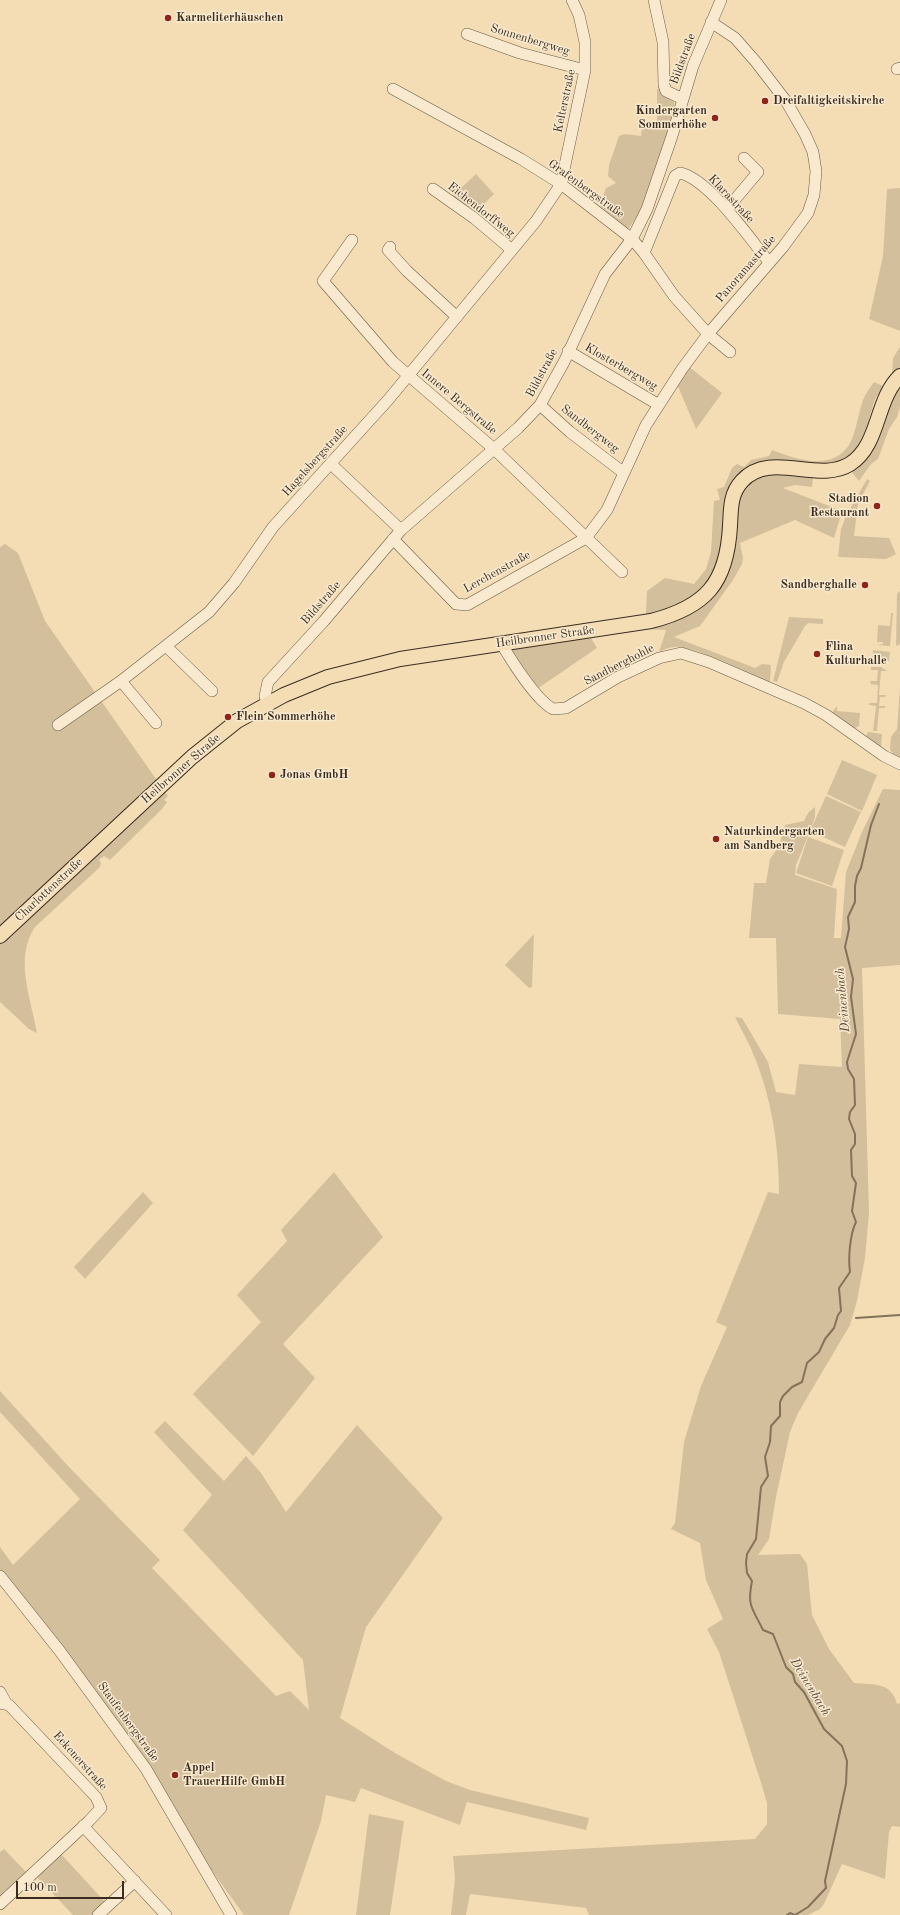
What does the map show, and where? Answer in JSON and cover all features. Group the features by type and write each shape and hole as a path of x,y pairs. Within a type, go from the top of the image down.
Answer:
{"main road":[{"name":"Heilbronner Straße","path":"97,845 192,757 230,726 267,704 309,684 353,669 400,659 651,622 675,615 691,606 705,596 724,568 729,549 732,495 742,481 760,470 774,467 817,470 838,469 850,464 860,456 869,442 884,397 900,376"},
{"name":"Charlottenstraße","path":"0,936 97,845"}],"street":[{"name":"Kelterstraße","path":"561,184 585,70 585,42 579,15 572,0"},
{"path":"654,0 663,42 664,85 666,91 683,99"},
{"name":"Bildstraße","path":"267,704 265,696 268,682 324,621 401,530 494,449 540,405 606,274 632,239 647,209 693,66 720,0"},
{"name":"Panoramastraße","path":"586,538 607,510 646,425 659,405 708,334 787,242 808,213 814,195 816,171 813,152 786,100 735,38 711,22"},
{"name":"Sonnenbergweg","path":"467,34 520,53 585,70"},
{"name":"Grafenbergstraße","path":"393,89 521,160 561,184 632,239 644,253 674,296 708,334 730,352"},
{"path":"727,209 758,172 744,158"},
{"name":"Klarastraße","path":"644,253 675,176 680,173 688,175 698,182 727,209 769,262"},
{"name":"Hagelsbergstraße","path":"58,725 121,681 209,612 234,583 273,527 331,464 457,317 536,221 561,184"},
{"name":"Eichendorffweg","path":"433,190 474,218 512,250"},
{"name":"Innere Bergstraße","path":"352,240 323,281 393,362 407,376 494,449 622,572"},
{"path":"390,247 388,250 407,271 457,317"},
{"name":"Klosterbergweg","path":"568,351 659,405"},
{"name":"Sandbergweg","path":"540,405 570,432 624,473"},
{"path":"331,464 401,530"},
{"name":"Lerchenstraße","path":"393,539 456,604 467,604 586,538"},
{"name":"Sandberghohle","path":"501,643 510,658 541,700 553,710 566,708 618,677 659,658 681,653 709,662 804,703 821,712 884,756 900,764"},
{"path":"166,646 212,691"},
{"path":"121,681 156,723"},
{"name":"Staufenbergstraße","path":"0,1576 59,1650 146,1769 231,1915"},
{"name":"Eckenerstraße","path":"0,1692 3,1703 99,1802 99,1810 0,1904"},
{"path":"83,1826 166,1915"},
{"path":"98,1915 134,1881"}],"shaded area":[{"path":"659,88 665,97 674,102 675,110 643,209 628,229 600,206 606,188 616,183 608,176 609,165 619,136 625,134 641,136 642,125 657,127 657,90"},
{"path":"476,174 494,194 473,215 450,198"},
{"path":"900,188 900,331 869,319 883,256 887,189"},
{"path":"900,347 900,370 892,373 893,358"},
{"path":"688,366 722,393 696,429 677,384"},
{"path":"874,382 883,386 875,400 866,430 860,442 851,454 839,461 826,464 778,462 762,464 747,469 735,479 731,485 724,506 721,549 709,580 702,589 683,604 649,617 646,613 647,591 665,578 694,584 706,569 711,552 714,501 720,500 717,489 724,487 732,468 737,464 744,467 751,460 769,456 772,450 792,457 813,461 823,461 842,453 849,445 863,400"},
{"path":"900,384 900,407 897,417 889,429 878,459 871,464 859,481 850,470"},
{"path":"773,474 813,478 812,487 795,485 783,488 842,511 834,538 795,520 740,543 743,558 742,564 733,580 700,626 674,637 755,668 762,664 771,665 770,682 713,657 690,649 674,647 659,652 666,630 646,629 669,623 693,614 705,604 720,587 730,567 735,552 739,503 742,493 748,485 758,478"},
{"path":"867,479 870,481 858,504 854,536 889,538 896,554 886,559 838,557 841,529 846,516"},
{"path":"5,544 18,553 45,621 168,796 164,800 167,802 162,809 110,860 104,856 99,860 101,863 100,867 35,927 29,939 25,965 28,993 37,1033 29,1029 0,1002 0,547"},
{"path":"900,591 900,644 896,646 897,594"},
{"path":"891,613 893,613 890,646 876,645 883,644 883,642 877,642 878,625 890,626"},
{"path":"789,617 823,619 823,624 808,623 805,626 784,662 777,682 773,681"},
{"path":"591,638 597,648 537,689 511,653 517,648"},
{"path":"873,650 890,652 889,661 872,660"},
{"path":"871,667 881,667 887,671 881,671 879,695 886,695 885,697 880,697 879,706 885,706 885,708 879,708 877,731 873,731 876,706 869,705 869,703 877,703 878,685 871,684 870,681 877,681 878,670 871,670"},
{"path":"900,687 900,757 894,755 890,750 891,737 897,729"},
{"path":"837,706 837,711 860,713 859,726 853,729 833,713"},
{"path":"868,732 882,734 881,748 866,736"},
{"path":"842,760 877,775 862,811 827,794"},
{"path":"883,789 900,790 900,965 862,968 869,1213 865,1258 857,1301 850,1325 798,1413 790,1432 776,1497 769,1539 758,1555 800,1554 807,1564 812,1615 829,1649 854,1683 874,1684 886,1688 890,1691 897,1704 900,1703 900,1827 892,1826 889,1832 885,1879 842,1864 824,1904 820,1909 808,1915 589,1915 586,1908 470,1894 466,1915 451,1915 455,1878 453,1856 755,1839 767,1824 767,1803 762,1786 719,1652 707,1629 723,1619 706,1580 700,1543 671,1529 675,1523 684,1442 701,1386 727,1327 716,1322 768,1192 779,1194 776,1141 766,1089 752,1051 735,1017 742,1018 768,1062 776,1092 795,1095 799,1064 842,1067 840,1019 778,1014 776,938 749,938 754,883 766,883 770,859 779,846 785,825 804,821 808,813 815,807 815,817 811,829 826,796 861,812 845,847 810,831 796,865 795,875 837,889 834,938 841,938 846,872 862,832"},
{"path":"808,837 844,850 832,886 796,873"},
{"path":"534,934 532,987 529,988 505,965"},
{"path":"334,1172 383,1237 283,1344 315,1378 253,1456 193,1394 261,1322 237,1295 287,1241 281,1230"},
{"path":"143,1192 153,1203 85,1279 74,1267"},
{"path":"0,1391 69,1467 160,1560 152,1568 276,1696 290,1691 309,1710 303,1660 183,1530 212,1495 154,1432 165,1421 224,1481 246,1456 261,1473 286,1512 357,1425 443,1518 366,1627 340,1718 395,1753 446,1781 470,1790 589,1818 586,1830 467,1802 460,1825 361,1788 355,1802 326,1795 321,1821 289,1915 244,1915 0,1576 0,1547 13,1565 80,1499 0,1412"},
{"path":"369,1814 404,1821 390,1915 356,1915"},
{"path":"4,1849 27,1873 0,1897 0,1852"},
{"path":"61,1854 106,1903 93,1915 73,1915 36,1876"}],"waterway":[{"name":"Deinenbach","path":"787,1915 790,1913 795,1915 808,1907 826,1888 825,1881 846,1784 847,1761 842,1746 824,1729 804,1692 795,1682 793,1674 786,1667 773,1634 763,1630 750,1602 752,1581 747,1573 746,1563 747,1554 756,1539 761,1487 768,1476 765,1457 770,1442 771,1426 780,1416 780,1402 783,1396 792,1387 802,1382 807,1363 819,1352 825,1339 834,1328 838,1315 841,1311 839,1288 850,1272 850,1246 852,1233 856,1222 852,1211 856,1183 852,1176 851,1150 855,1144 855,1134 849,1119 850,1112 855,1105 854,1079 848,1069 847,1062 856,1034 851,997 853,979 845,947 849,929 848,917 855,902 855,886 857,876 861,868 871,825 879,804"},
{"path":"856,1318 900,1315"}],"place":[{"name":"Karmeliterhäuschen","path":"168,18"},
{"name":"Dreifaltigkeitskirche","path":"765,101"},
{"name":"Kindergarten Sommerhöhe","path":"715,118"},
{"name":"Stadion Restaurant","path":"877,506"},
{"name":"Sandberghalle","path":"865,585"},
{"name":"Flina Kulturhalle","path":"817,654"},
{"name":"Flein Sommerhöhe","path":"228,717"},
{"name":"Jonas GmbH","path":"272,775"},
{"name":"Naturkindergarten am Sandberg","path":"716,839"},
{"name":"Appel TrauerHilfe GmbH","path":"175,1775"}]}
